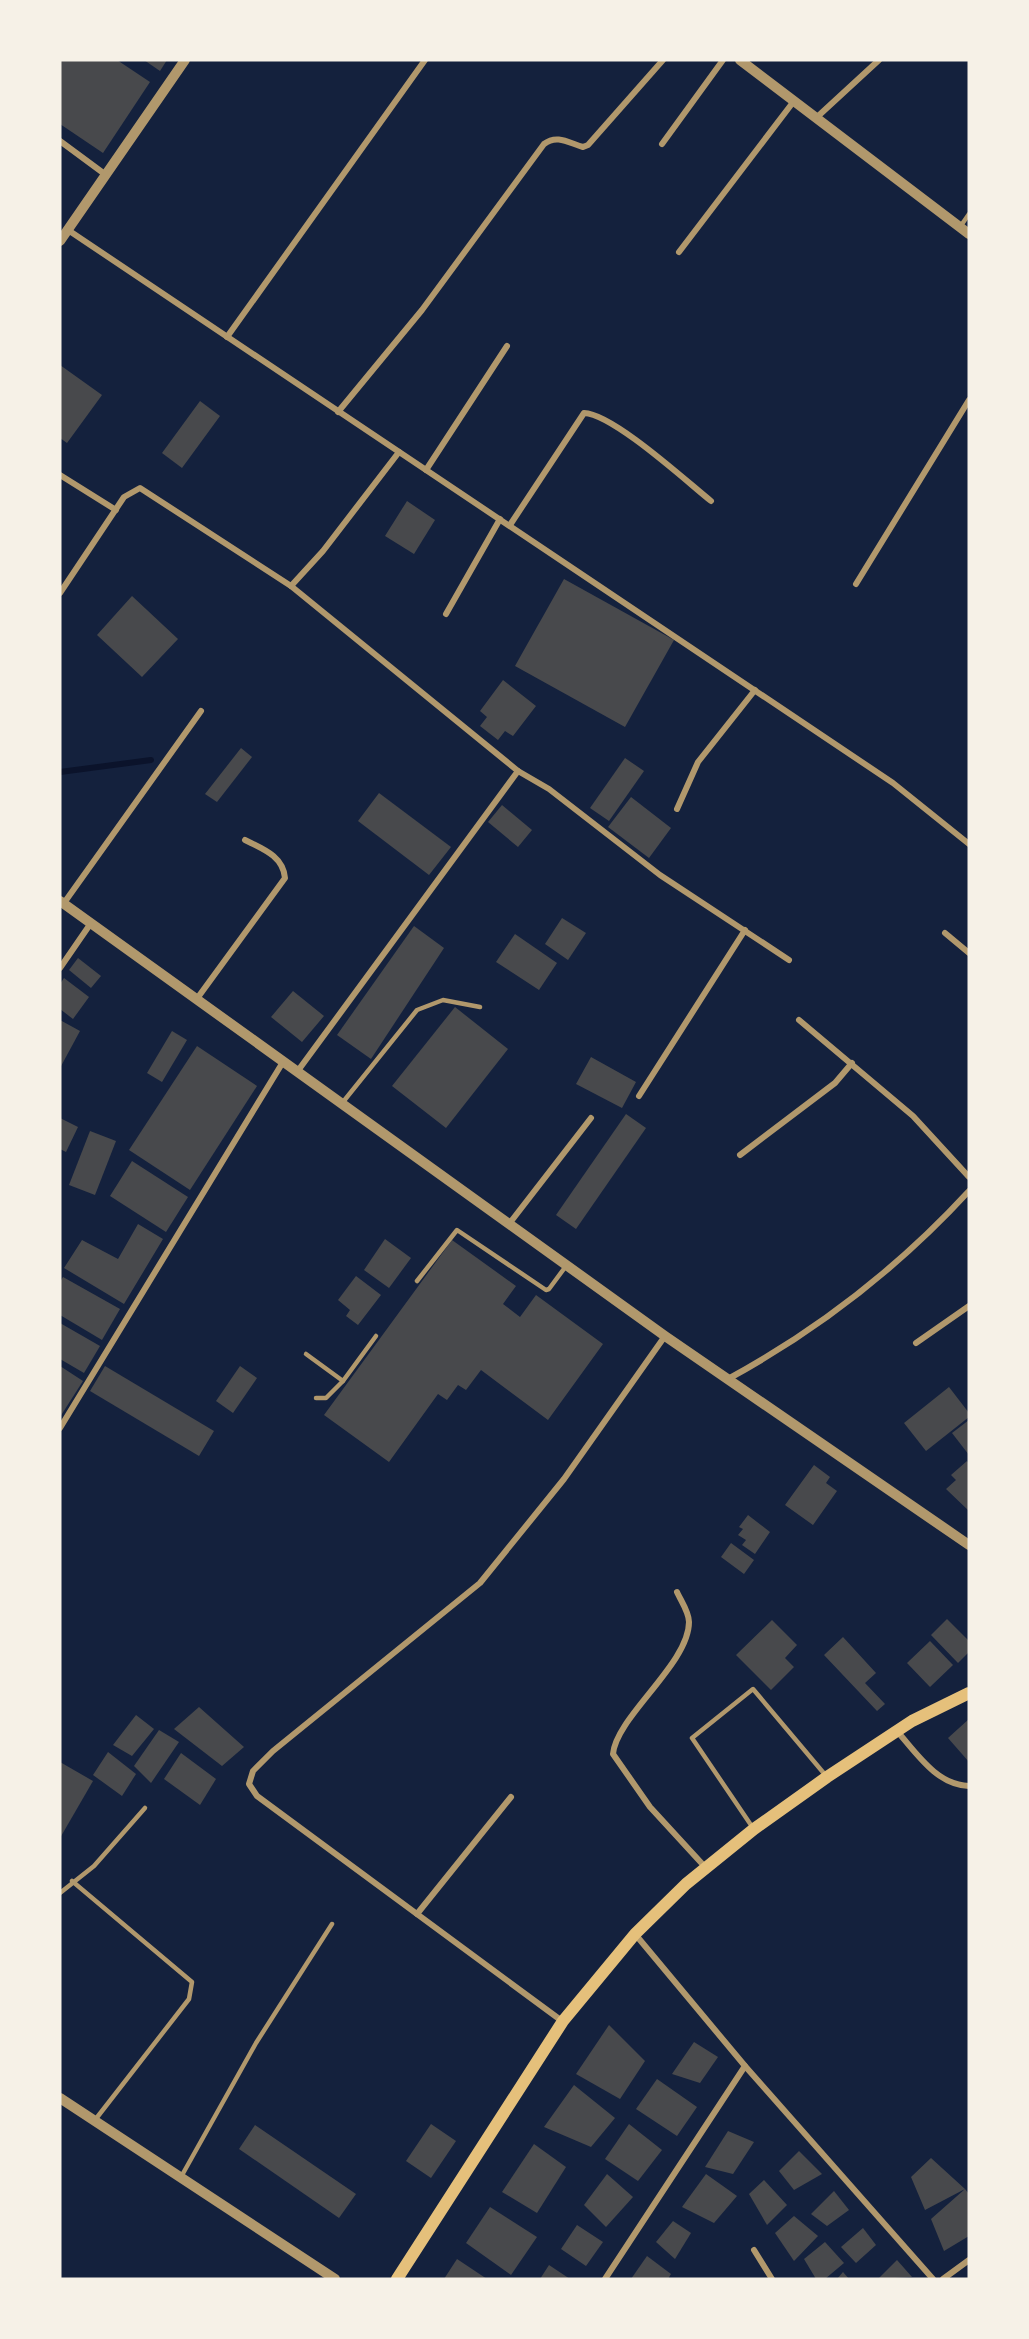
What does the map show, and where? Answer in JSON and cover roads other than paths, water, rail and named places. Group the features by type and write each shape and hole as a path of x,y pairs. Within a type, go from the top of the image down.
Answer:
{"main road":[{"path":"397,2279 563,2021 635,1934 706,1868 754,1829 827,1776 932,1710 969,1693"}],"street":[{"path":"60,242 185,60"},
{"path":"227,337 424,60"},
{"path":"338,412 422,310 544,144 551,139 560,139 583,147 588,145 663,60"},
{"path":"662,144 723,60"},
{"path":"740,60 964,230"},
{"path":"816,118 879,60"},
{"path":"679,252 794,101"},
{"path":"60,141 106,175"},
{"path":"68,230 893,783 969,844"},
{"path":"426,470 507,346"},
{"path":"856,584 969,400"},
{"path":"510,525 584,413 592,413 625,432 711,501"},
{"path":"291,586 323,551 399,452"},
{"path":"60,475 116,510"},
{"path":"60,593 124,497 140,488 291,586 518,771 549,789 660,875 789,960"},
{"path":"446,614 500,519"},
{"path":"677,809 698,762 755,690"},
{"path":"201,711 62,902 664,1336 969,1545"},
{"path":"297,1072 518,771"},
{"path":"196,1000 285,878 284,867 271,854 245,840"},
{"path":"60,968 91,923"},
{"path":"639,1096 745,930"},
{"path":"945,933 969,953"},
{"path":"799,1020 913,1116 969,1177"},
{"path":"60,1428 283,1062"},
{"path":"740,1155 835,1083 852,1063"},
{"path":"509,1225 591,1118"},
{"path":"728,1380 782,1350 890,1267 932,1231 969,1191"},
{"path":"916,1343 969,1306"},
{"path":"563,2021 257,1796 249,1784 254,1771 273,1751 480,1583 564,1479 664,1336"},
{"path":"677,1592 690,1621 686,1637 666,1671 624,1730 613,1754 650,1807 706,1868"},
{"path":"897,1731 927,1766 955,1786 969,1786"},
{"path":"417,1914 511,1797"},
{"path":"635,1934 745,2066 933,2279"},
{"path":"605,2279 745,2066"},
{"path":"60,2098 180,2180 335,2279"},
{"path":"754,2250 771,2278"},
{"path":"943,2279 969,2260"}],"lane":[{"path":"964,230 969,214"},
{"path":"341,1104 417,1010 443,1000 480,1007"},
{"path":"417,1281 457,1230 546,1290 566,1266"},
{"path":"316,1398 326,1398 343,1381 376,1336"},
{"path":"306,1354 343,1381"},
{"path":"754,1829 692,1738 753,1689 827,1776"},
{"path":"60,1893 93,1866 145,1808"},
{"path":"72,1881 192,1982 189,1999 95,2121"},
{"path":"180,2180 256,2043 332,1923"}],"waterway":[{"path":"60,772 151,760"}]}
